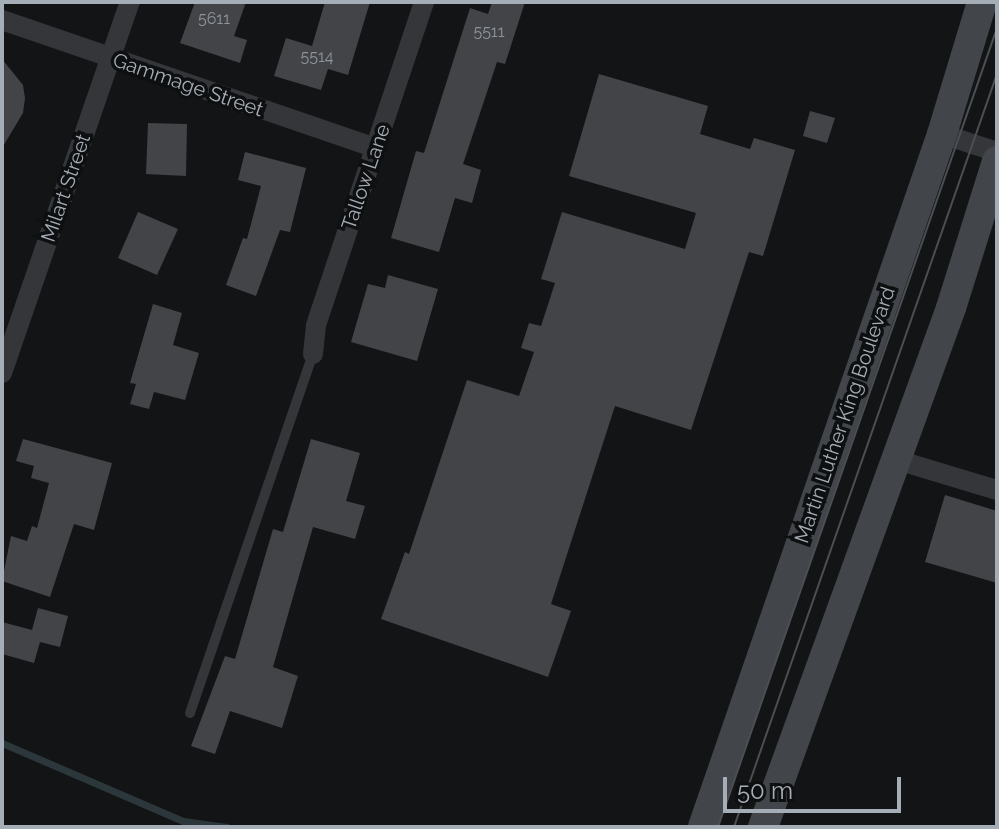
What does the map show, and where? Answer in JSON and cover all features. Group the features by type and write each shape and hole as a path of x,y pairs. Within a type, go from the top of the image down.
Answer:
{"main road":[{"name":"Martin Luther King Boulevard","path":"703,827 942,134 982,2"},
{"path":"763,827 951,308 997,161"}],"street":[{"name":"Milart Street","path":"2,373 130,2"},
{"name":"Tallow Lane","path":"313,354 316,325 424,2"},
{"name":"Gammage Street","path":"2,20 375,148"},
{"path":"942,134 997,152"},
{"path":"894,459 997,490"}],"lane":[{"path":"190,713 313,354"}],"building":[{"path":"195,2 246,2 234,36 247,40 240,63 180,43"},
{"path":"325,2 370,2 348,75 328,69 321,90 274,76 286,38 312,46"},
{"path":"492,2 525,2 505,64 497,62 463,164 481,170 472,203 455,198 439,252 391,238 416,151 424,153 470,8 488,14"},
{"path":"2,59 23,85 25,98 23,113 2,148"},
{"path":"599,74 708,106 700,134 750,149 754,138 795,150 763,256 749,252 691,430 615,406 551,604 571,611 548,677 381,619 405,552 409,554 467,380 519,396 534,352 521,348 529,323 541,326 555,283 541,279 562,212 685,249 696,213 569,176"},
{"path":"810,111 835,118 827,143 803,136"},
{"path":"148,123 187,124 186,176 146,174"},
{"path":"245,152 306,168 290,232 280,230 256,296 226,285 243,238 247,239 261,186 238,180"},
{"path":"138,212 178,229 157,275 118,258"},
{"path":"388,275 438,289 417,361 351,342 368,284 385,288"},
{"path":"153,304 182,313 173,345 199,353 185,400 154,392 149,409 130,404 136,384 130,383"},
{"path":"23,439 112,463 94,530 74,524 50,597 2,581 11,536 27,541 32,526 37,528 49,483 31,478 34,466 16,461"},
{"path":"311,439 360,453 346,501 365,506 355,539 313,527 273,667 298,676 282,728 230,711 215,754 191,746 225,656 235,659 273,529 283,532"},
{"path":"945,495 997,511 997,583 925,562"},
{"path":"38,608 68,616 60,647 40,642 34,663 2,654 2,622 32,630"}],"waterway":[{"path":"2,743 183,821 227,827"}],"tram line":[{"path":"718,827 997,28"},
{"path":"734,827 997,74"}]}
